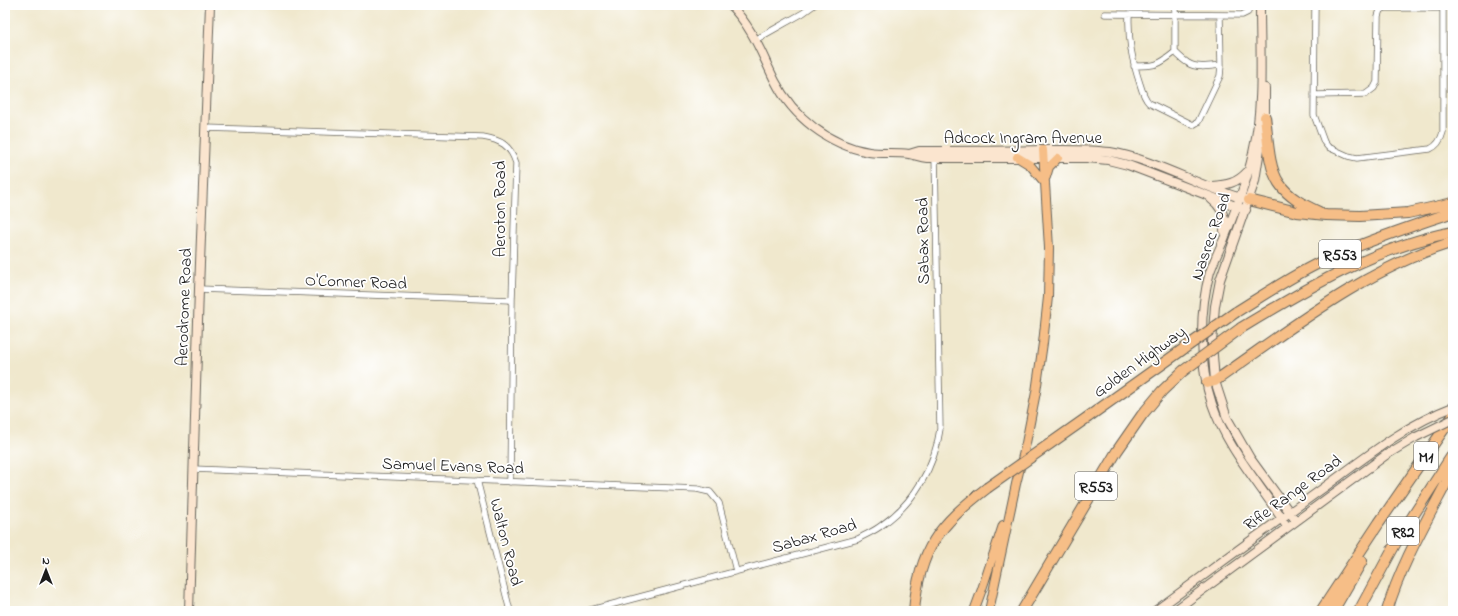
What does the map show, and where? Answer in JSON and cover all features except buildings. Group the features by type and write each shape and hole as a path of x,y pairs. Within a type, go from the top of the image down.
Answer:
{"highway":[{"path":"1265,117 1274,172 1279,183 1293,198 1302,204 1326,215"},
{"path":"1244,198 1297,212 1360,216 1408,213 1453,203"},
{"name":"Golden Highway","path":"914,611 920,572 924,559 933,543 952,517 987,488 1236,312 1280,284 1325,260 1364,244 1453,212"},
{"name":"Golden Highway","path":"1022,611 1121,445 1142,415 1162,391 1183,371 1241,328 1328,278 1389,250 1453,232"},
{"path":"1211,382 1293,327 1380,272 1453,242"},
{"name":"M1","path":"1400,495 1453,418"},
{"name":"R82","path":"1359,611 1398,539 1453,454"},
{"path":"1387,611 1391,596 1403,569 1453,470"},
{"path":"1321,611 1379,523 1400,495"},
{"name":"R82","path":"1333,611 1400,495"}],"main road":[{"name":"Aerodrome Road","path":"189,611 210,5"},
{"name":"Adcock Ingram Avenue","path":"730,5 749,27 781,91 795,110 816,130 852,148 882,153 908,154 919,151 935,155 1017,157 1087,150 1117,154 1157,165 1208,186 1244,198"},
{"name":"Nasrec Road","path":"1260,5 1259,103 1253,152 1248,170 1244,198 1246,210 1220,280 1215,306 1212,343 1211,402 1218,421 1233,450 1287,527"},
{"name":"Nasrec Road","path":"1266,5 1265,117 1258,166 1255,181 1237,206 1210,272 1202,329 1203,351 1211,382 1227,418 1250,458 1296,521"},
{"name":"Adcock Ingram Avenue","path":"935,155 1043,154 1058,158 1108,160 1128,165 1246,210"},
{"path":"989,611 1026,443 1036,392 1044,336 1048,298 1049,248 1043,154"},
{"path":"1017,157 1030,165 1045,184"},
{"path":"1045,184 1049,167 1058,158"},
{"path":"1208,186 1233,183 1241,178 1248,170"},
{"path":"1201,192 1217,204 1223,212 1225,223 1223,241"},
{"name":"Rifle Range Road","path":"1155,611 1362,459 1429,418 1453,407"},
{"name":"Rifle Range Road","path":"1174,611 1391,452 1453,418"},
{"path":"974,611 982,592 1016,484"},
{"path":"1276,493 1290,504 1301,504"},
{"path":"1267,529 1273,517 1270,503"}],"street":[{"path":"755,40 803,13 814,5"},
{"path":"1175,5 1175,52 1191,65 1221,65"},
{"path":"1105,14 1175,14 1220,16 1245,14 1248,12 1249,5"},
{"path":"1314,95 1366,94 1374,88 1377,82 1377,19 1378,14 1382,9 1443,7 1443,132 1439,142 1434,148 1357,158 1331,149 1324,142 1314,115 1314,95 1315,5"},
{"path":"1129,14 1130,47 1134,66 1147,101 1193,125 1198,122 1209,102 1220,76 1220,16"},
{"path":"1134,66 1156,65 1163,62 1175,52"},
{"name":"Aeroton Road","path":"205,128 483,137 501,142 512,152 516,163 512,300 510,482"},
{"name":"Sabax Road","path":"587,611 858,539 882,525 899,511 918,488 934,455 940,429 935,155"},
{"name":"O'Conner Road","path":"199,289 512,300"},
{"name":"Samuel Evans Road","path":"193,468 510,482 697,488 710,492 719,503 736,571"},
{"name":"Walton Road","path":"477,480 510,611"}]}
